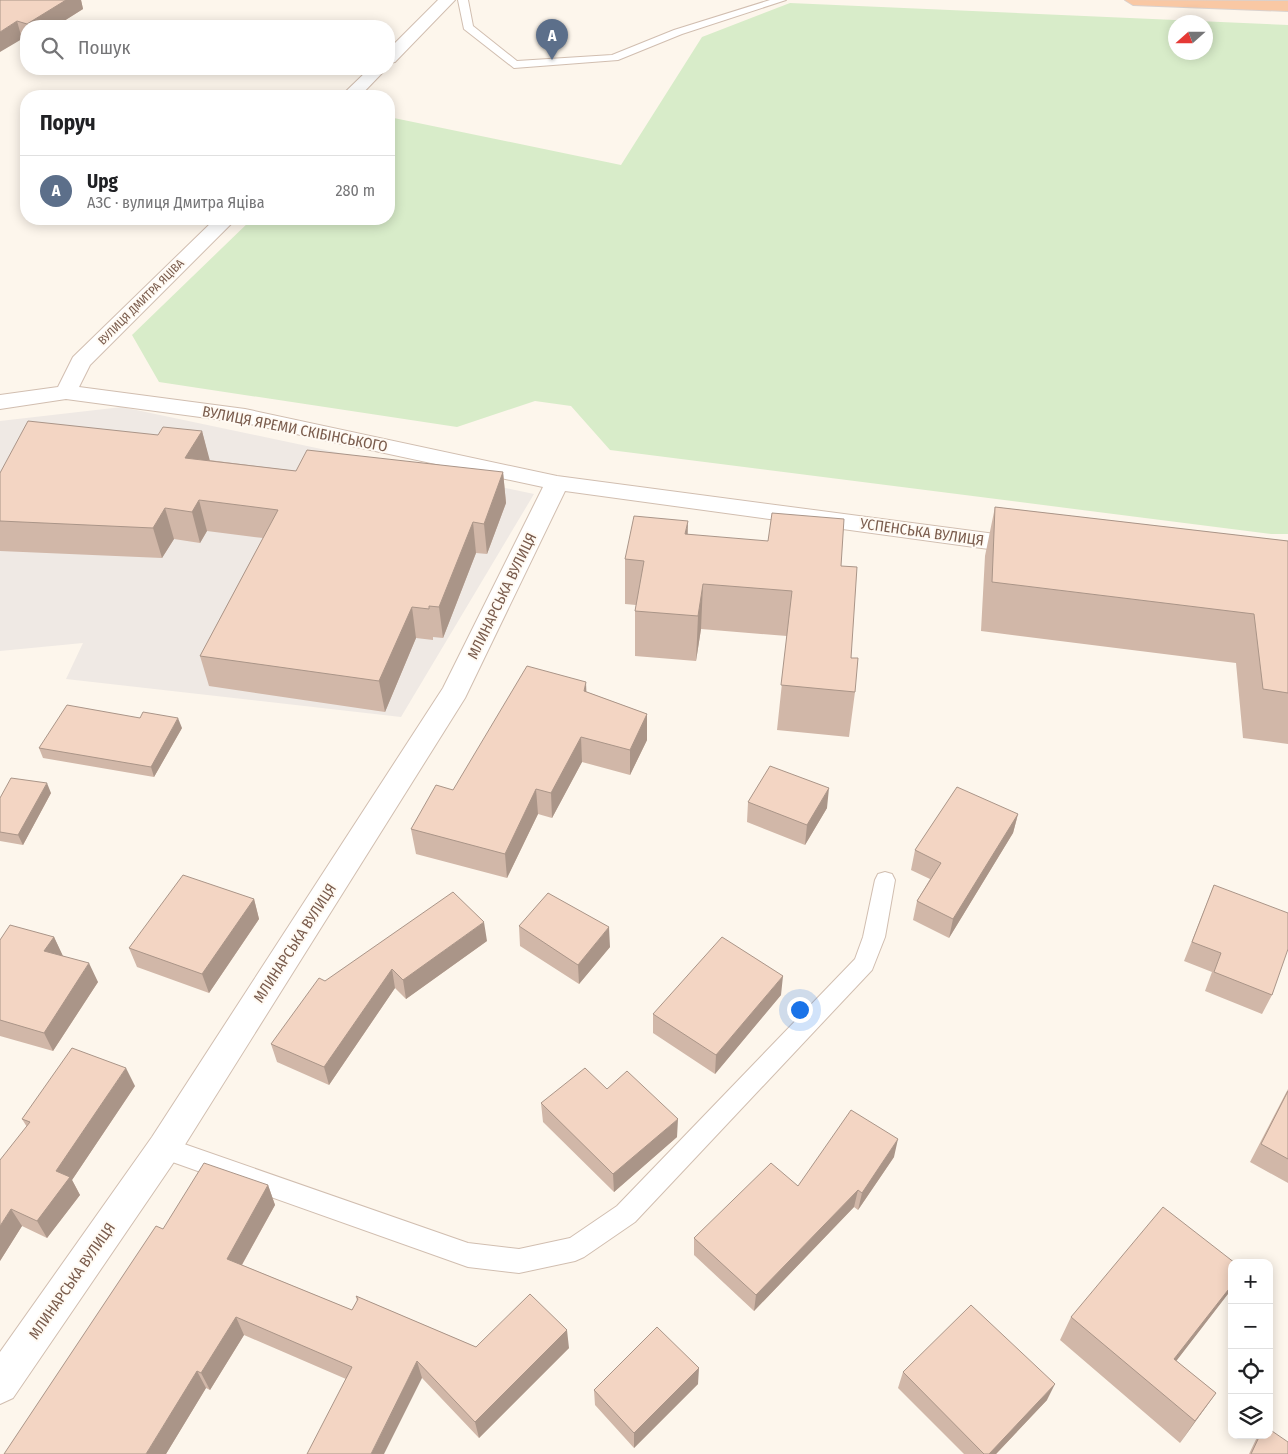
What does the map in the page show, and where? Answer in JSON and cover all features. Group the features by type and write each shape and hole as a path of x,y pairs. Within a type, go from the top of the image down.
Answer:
{"highway":[{"path":"1133,0 1288,6"}],"street":[{"path":"395,52 447,0"},
{"path":"356,90 372,75"},
{"name":"ВУЛИЦЯ ДМИТРА ЯЦІВА","path":"66,392 81,362 220,225"},
{"name":"ВУЛИЦЯ ЯРЕМИ СКІБІНСЬКОГО","path":"0,402 66,392 244,416 557,483"},
{"name":"УСПЕНСЬКА ВУЛИЦЯ","path":"557,483 1044,548"},
{"name":"МЛИНАРСЬКА ВУЛИЦЯ","path":"0,1385 164,1148 455,691 557,483"}],"lane":[{"path":"463,0 468,27 514,65 614,58 678,32 781,0"},
{"path":"164,1148 468,1255 519,1261 575,1249 626,1214 864,964 874,937 885,880"}],"shaded area":[{"path":"122,407 534,494 401,717 66,679 83,643 0,651 0,421"}],"green space":[{"path":"790,3 1168,20 1168,60 1213,60 1213,22 1288,25 1288,534 1271,534 610,450 571,406 535,401 457,427 159,382 132,335 246,225 395,225 395,118 621,165 702,37"}],"building":[{"path":"0,0 66,0 34,20 17,21 0,32"},
{"path":"28,421 158,435 163,427 202,431 185,458 296,471 307,450 503,472 484,524 473,522 439,607 429,606 429,609 412,607 379,681 200,656 278,510 199,500 192,512 165,508 153,528 0,521 0,473"},
{"path":"995,507 1288,541 1288,693 1263,689 1254,614 992,582"},
{"path":"772,513 844,519 841,566 857,567 851,658 858,658 855,692 781,685 792,591 703,584 698,616 635,611 644,561 625,559 634,516 688,521 685,534 768,541"},
{"path":"527,666 586,682 584,691 647,714 630,750 581,737 551,793 536,789 505,854 411,829 436,785 453,790"},
{"path":"67,705 140,718 143,712 178,718 151,767 39,748"},
{"path":"770,766 829,788 807,825 748,802"},
{"path":"11,778 47,783 18,835 0,832 0,798"},
{"path":"957,787 1018,814 953,919 917,901 941,863 915,850"},
{"path":"183,875 254,899 202,974 129,948"},
{"path":"1214,885 1288,913 1288,949 1272,995 1214,972 1221,953 1192,942"},
{"path":"453,892 484,922 403,980 392,969 324,1067 271,1044 319,978 325,981"},
{"path":"548,893 609,927 578,965 519,926"},
{"path":"10,925 54,937 44,951 89,963 44,1033 0,1020 0,940"},
{"path":"722,937 783,976 716,1055 653,1014"},
{"path":"72,1048 126,1068 56,1171 70,1177 37,1221 11,1209 0,1226 0,1160 30,1122 22,1119"},
{"path":"585,1068 607,1089 627,1071 678,1119 613,1174 541,1103"},
{"path":"1288,1091 1288,1159 1261,1144"},
{"path":"851,1110 898,1139 862,1193 858,1190 756,1295 694,1238 771,1163 798,1186"},
{"path":"204,1163 268,1185 227,1259 352,1310 358,1299 356,1296 476,1347 530,1294 567,1330 475,1422 417,1361 371,1454 307,1454 352,1367 236,1317 201,1373 197,1371 146,1454 4,1454 156,1226 163,1229"},
{"path":"1163,1207 1230,1259 1228,1259 1228,1290 1174,1359 1216,1393 1195,1421 1071,1317"},
{"path":"971,1305 1055,1384 989,1454 984,1454 903,1372"},
{"path":"657,1327 699,1368 634,1433 594,1390"},
{"path":"1273,1432 1288,1442 1288,1454 1251,1454 1258,1439 1273,1439"}],"place":[{"name":"Upg","path":"552,60"}]}
